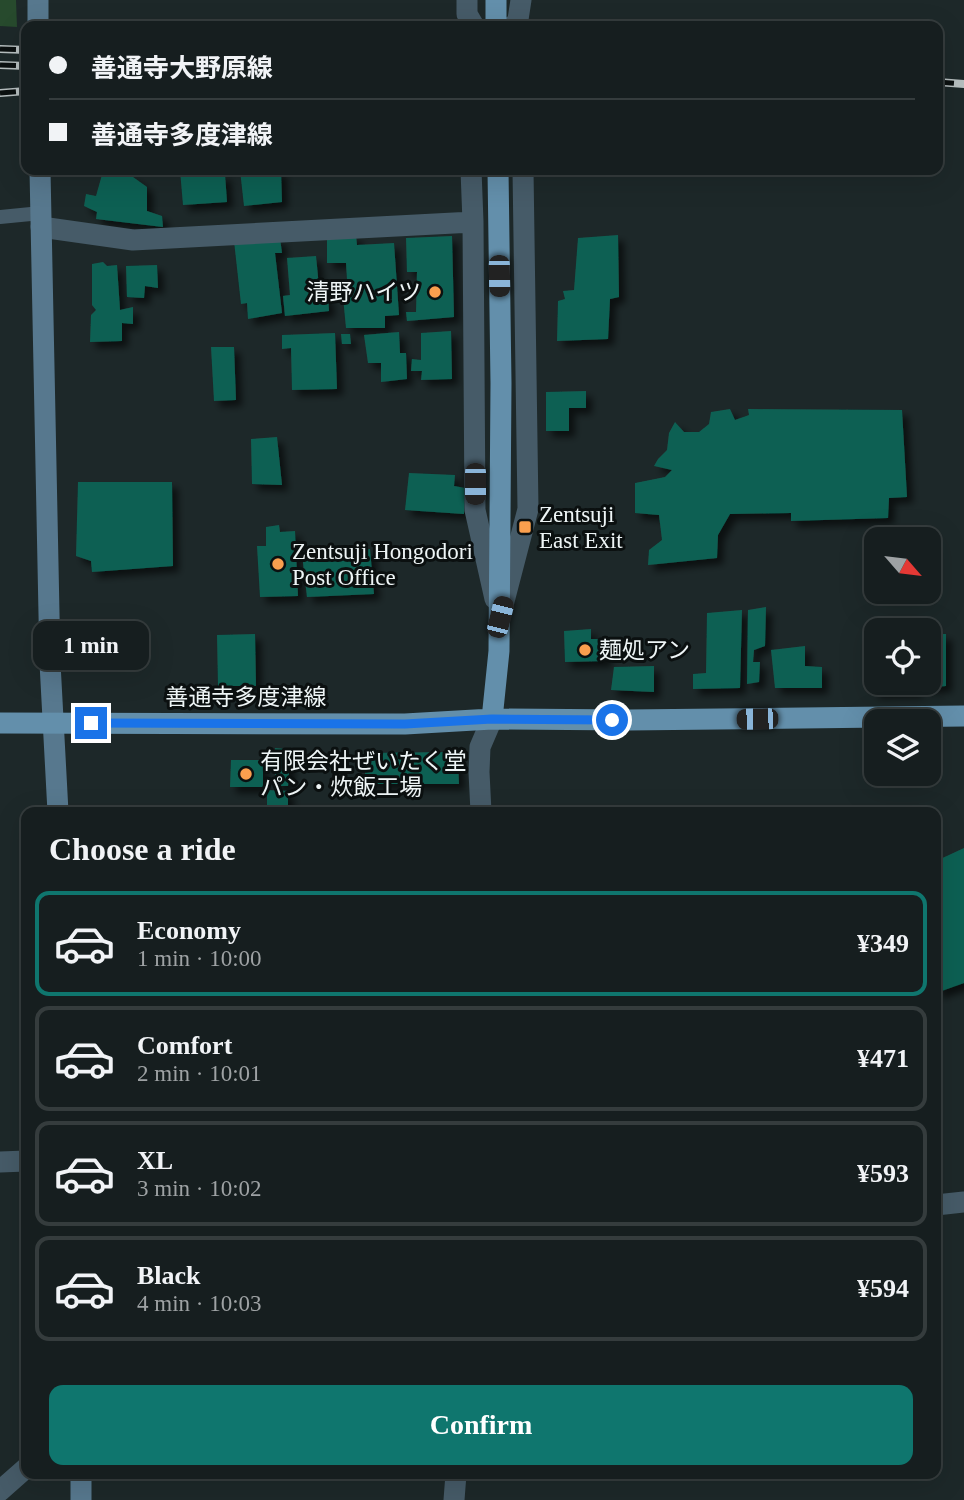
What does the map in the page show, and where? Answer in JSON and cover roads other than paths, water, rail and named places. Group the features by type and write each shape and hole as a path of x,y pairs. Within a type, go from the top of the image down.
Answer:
{"main road":[{"path":"496,0 496,21"},
{"path":"492,719 500,617 498,175"},
{"name":"善通寺多度津線","path":"0,723 405,724 492,719 964,716"}],"street":[{"path":"38,0 38,21"},
{"path":"467,0 467,14 471,21"},
{"path":"518,21 521,0"},
{"path":"40,175 49,649 58,807"},
{"path":"471,175 475,510 500,617"},
{"path":"500,617 528,509 523,175"},
{"path":"41,220 133,240 473,222"},
{"path":"481,807 480,747 492,719"},
{"path":"0,1161 21,1161"},
{"path":"941,1204 964,1202"},
{"path":"0,1491 21,1472"},
{"path":"81,1479 81,1500"},
{"path":"454,1500 456,1479"}],"lane":[{"path":"0,217 41,220"}],"railway":[{"path":"0,49 21,50"},
{"path":"0,65 21,66"},
{"path":"943,82 964,84"},
{"path":"0,93 21,91"}],"place":[{"name":"清野ハイツ","path":"435,292"},
{"name":"Zentsuji East Exit","path":"525,527"},
{"name":"Zentsuji Hongodori Post Office","path":"278,564"},
{"name":"麺処アン","path":"585,650"},
{"name":"有限会社ぜいたく堂 パン・炊飯工場","path":"246,774"}]}
